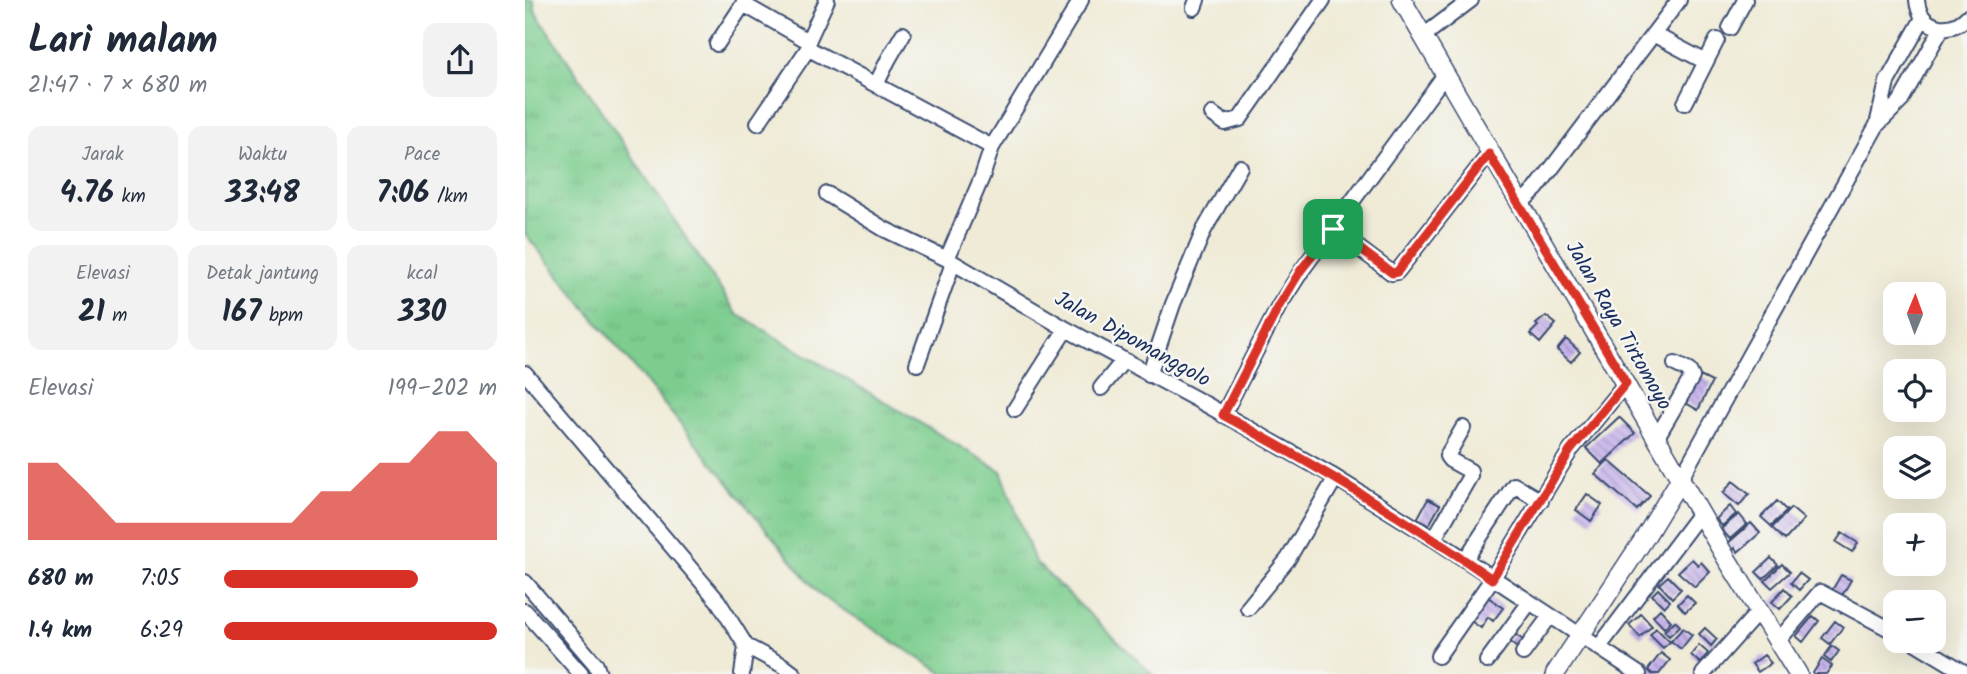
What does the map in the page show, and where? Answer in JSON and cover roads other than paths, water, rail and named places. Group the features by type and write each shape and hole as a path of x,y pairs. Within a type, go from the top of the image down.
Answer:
{"street":[{"path":"758,123 808,44 827,0"},
{"path":"917,364 950,261 992,148 1081,0"},
{"path":"1212,114 1225,123 1240,119 1323,0"},
{"name":"Jalan Raya Tirtomoyo","path":"1402,0 1489,154 1798,674"},
{"path":"1422,37 1471,0"},
{"path":"1730,28 1745,0"},
{"path":"1917,0 1923,18 1942,28 1956,26 1967,17"},
{"path":"717,44 745,2 808,44 811,50 992,148"},
{"path":"1520,204 1536,188 1676,4"},
{"path":"1555,674 1681,478 1877,125 1887,82 1923,18"},
{"path":"1877,125 1900,102 1942,28"},
{"path":"876,85 904,34"},
{"path":"1653,34 1706,62"},
{"path":"1685,103 1717,40"},
{"path":"1223,415 1279,306 1301,270 1444,76"},
{"path":"1333,229 1392,273 1397,272 1489,154"},
{"path":"1149,375 1173,304 1204,230 1240,167"},
{"name":"Jalan Dipomanggolo","path":"827,194 884,229 950,261 1335,479 1434,539 1599,647 1629,671"},
{"path":"1014,409 1066,329"},
{"path":"1101,388 1123,361"},
{"path":"1657,437 1692,377 1689,371 1675,364"},
{"path":"525,373 718,601 746,646 794,674"},
{"path":"1438,656 1492,579 1541,501 1557,470 1626,383"},
{"path":"1434,539 1470,476 1469,471 1447,456 1463,428"},
{"path":"1248,608 1288,559 1335,479"},
{"path":"1465,560 1514,485 1541,501"},
{"path":"1599,647 1701,512"},
{"path":"525,582 596,665 599,674"},
{"path":"1778,641 1820,592 1883,626"},
{"path":"1487,661 1529,603"},
{"path":"525,611 581,674"},
{"path":"1703,674 1759,611"},
{"path":"1523,653 1550,616"},
{"path":"742,674 746,646"},
{"path":"568,659 581,647"},
{"path":"1934,653 1965,671"}]}
